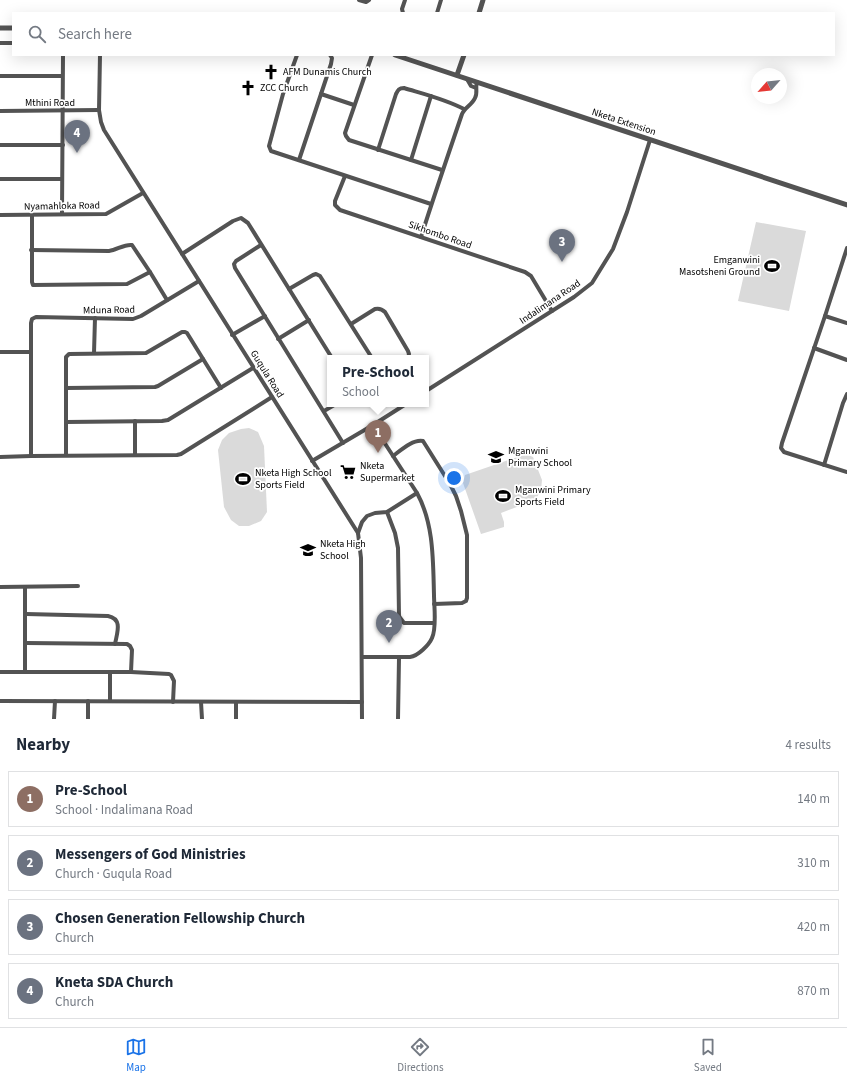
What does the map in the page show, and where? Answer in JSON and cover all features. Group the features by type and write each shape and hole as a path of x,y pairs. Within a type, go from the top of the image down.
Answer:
{"street":[{"path":"359,0 366,2 369,0"},
{"path":"403,12 402,9 405,0"},
{"path":"437,12 441,0"},
{"path":"479,12 483,0"},
{"path":"0,28 12,28"},
{"path":"0,43 12,43"},
{"path":"62,214 63,56"},
{"name":"Guqula Road","path":"100,56 100,110 101,122 104,130 358,533 362,558 362,719"},
{"path":"297,56 283,94 269,146 270,150 272,152 431,204"},
{"path":"299,160 331,64 332,58 331,56"},
{"path":"372,56 345,133 346,136 349,140 442,170"},
{"name":"Nketa Extension","path":"398,56 467,78 476,85 650,140 847,205"},
{"path":"457,75 464,56"},
{"path":"0,76 62,76"},
{"path":"421,237 440,181 442,170 464,110 475,99 477,93 476,85"},
{"path":"378,150 398,90 404,88 431,96 453,104 464,110"},
{"path":"321,94 354,105"},
{"path":"411,160 431,96"},
{"name":"Mthini Road","path":"0,111 100,110"},
{"name":"Indalimana Road","path":"429,389 574,297 592,283 613,249 620,232 650,140"},
{"path":"0,145 63,145"},
{"name":"Sikhombo Road","path":"345,176 335,205 340,210 529,274 552,311"},
{"path":"0,179 62,179"},
{"name":"Nyamahloka Road","path":"0,215 106,214 143,193"},
{"path":"32,214 31,250 32,284 34,285 127,284 150,272"},
{"path":"182,254 233,221 241,218 246,222 261,245 330,355"},
{"path":"31,250 109,250 117,249 130,244 134,246 167,300"},
{"path":"261,245 237,260 234,266 343,443"},
{"path":"847,248 781,448 784,452 847,472"},
{"path":"289,289 310,276 318,274 370,355"},
{"name":"Mduna Road","path":"31,352 31,323 32,319 36,317 134,319 199,281"},
{"path":"351,324 379,308 385,312 408,351 409,355"},
{"path":"232,335 264,316"},
{"path":"825,316 847,323"},
{"path":"94,318 94,353"},
{"path":"278,339 309,320"},
{"path":"66,455 66,357 70,353 146,353 184,332 187,333 221,388"},
{"path":"814,348 847,360"},
{"path":"0,352 31,352 31,456"},
{"path":"66,388 155,387 203,359"},
{"path":"66,422 168,420 253,368"},
{"path":"824,465 847,394"},
{"path":"0,457 66,455 173,456 181,454 272,397"},
{"path":"324,411 331,407"},
{"path":"312,461 373,426 399,407"},
{"path":"136,421 136,455"},
{"path":"362,657 413,657 432,639 434,633 433,560 430,534 423,505 417,493 373,426"},
{"path":"393,456 415,441 423,442 453,489 461,511 467,535 467,598 466,601 462,603 434,604"},
{"path":"358,533 362,522 367,516 375,513 387,512 417,493"},
{"path":"387,512 395,533 398,548 400,618 404,623 434,623"},
{"path":"0,586 78,586"},
{"path":"25,672 26,587"},
{"path":"26,614 112,617 116,620 118,627 115,644"},
{"path":"26,643 127,644 132,648 131,672"},
{"path":"398,719 399,658"},
{"path":"0,672 166,673 171,675 174,681 173,702"},
{"path":"110,672 110,701"},
{"path":"0,701 362,702"},
{"path":"54,719 55,701"},
{"path":"88,701 88,719"},
{"path":"201,702 202,719"},
{"path":"236,702 236,719"}],"shaded area":[{"name":"Emganwini Masotsheni Ground","path":"756,222 806,231 789,311 738,301"},
{"name":"Nketa High School Sports Field","path":"249,428 258,432 264,446 267,512 261,521 249,526 239,526 231,520 224,507 218,450 222,440 229,433"},
{"name":"Mganwini Primary Sports Field","path":"526,454 533,457 542,480 541,491 535,500 501,513 504,527 481,534 463,483 465,475"}],"place":[{"name":"AFM Dunamis Church","path":"271,72"},
{"name":"ZCC Church","path":"248,88"},
{"name":"Kneta SDA Church","path":"77,153"},
{"name":"Chosen Generation Fellowship Church","path":"562,262"},
{"name":"Emganwini Masotsheni Ground","path":"772,266"},
{"name":"Pre-School","path":"378,453"},
{"name":"Mganwini Primary School","path":"496,457"},
{"name":"Nketa Supermarket","path":"348,472"},
{"name":"Nketa High School Sports Field","path":"243,479"},
{"name":"Mganwini Primary Sports Field","path":"503,496"},
{"name":"Nketa High School","path":"308,550"},
{"name":"Messengers of God Ministries","path":"389,643"}]}
